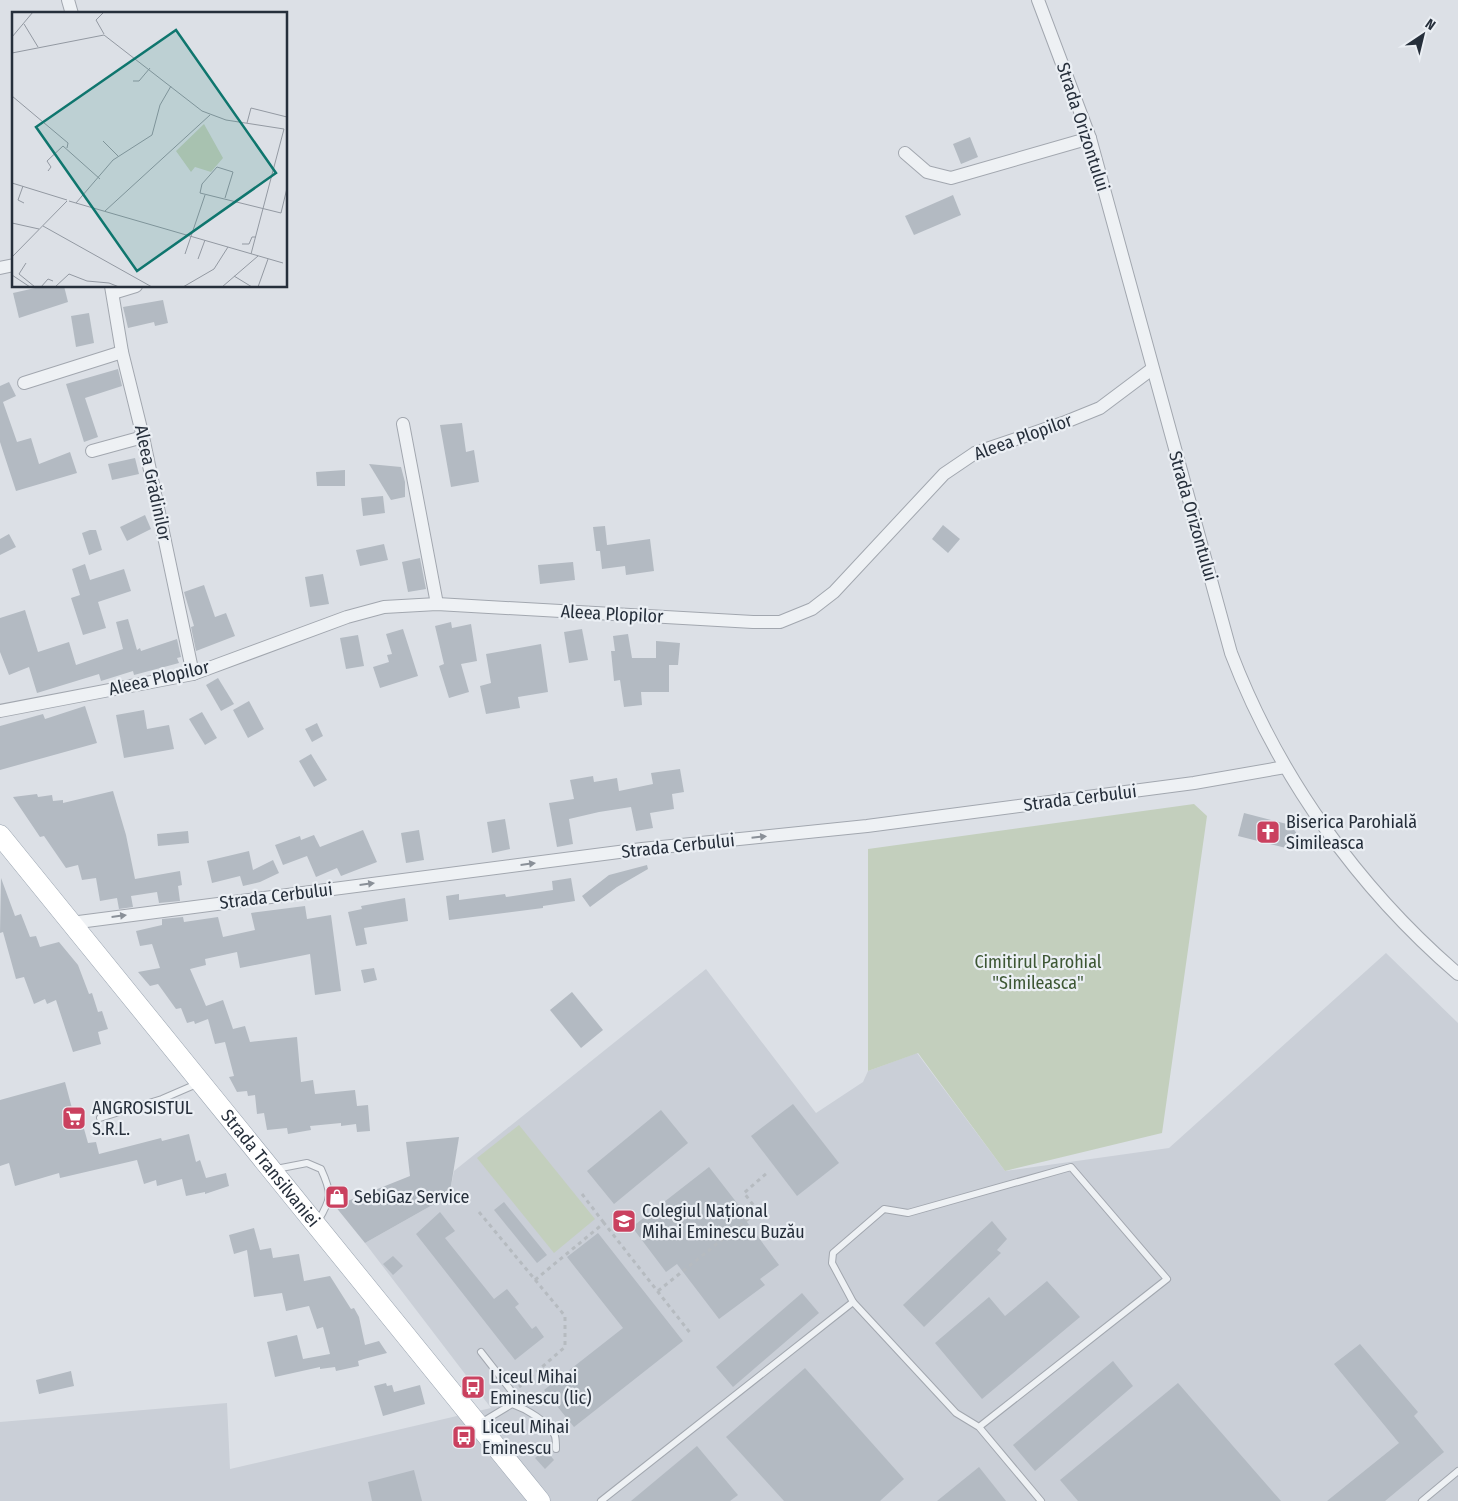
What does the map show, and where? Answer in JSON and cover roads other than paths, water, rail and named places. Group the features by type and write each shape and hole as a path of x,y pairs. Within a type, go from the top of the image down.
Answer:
{"main road":[{"name":"Strada Transilvaniei","path":"0,835 540,1501"}],"street":[{"name":"Strada Orizontului","path":"1038,0 1090,138 1231,653 1248,698 1284,767 1319,819 1368,885 1439,958 1458,974"},
{"path":"905,153 927,172 951,178 1090,138"},
{"name":"Aleea Grădinilor","path":"112,290 122,352 143,437 194,674"},
{"path":"24,383 122,352"},
{"name":"Aleea Plopilor","path":"0,711 194,674 366,611 415,604 743,622 780,622 812,609 834,592 944,474 975,453 1063,423 1100,408 1152,369"},
{"path":"403,424 438,604"},
{"path":"92,451 143,437"},
{"name":"Strada Cerbului","path":"70,923 642,849 867,826 1194,783 1284,767"}],"lane":[{"path":"100,1118 162,1099 200,1082"},
{"path":"271,1170 307,1163 321,1169 330,1189 329,1204 316,1224"},
{"path":"979,1427 1167,1279 1071,1167 908,1213 884,1208 833,1252 832,1263 853,1302 956,1413 979,1427 1041,1501"},
{"path":"601,1501 853,1302"},
{"path":"481,1352 514,1393 524,1409"},
{"path":"478,1424 512,1404 514,1393"},
{"path":"512,1404 524,1409 542,1422 555,1436 556,1449"},
{"path":"1422,1501 1458,1471"}],"place":[{"name":"Biserica Parohială Simileasca","path":"1268,832"},
{"name":"ANGROSISTUL S.R.L.","path":"74,1118"},
{"name":"SebiGaz Service","path":"337,1197"},
{"name":"Colegiul Național Mihai Eminescu Buzău","path":"624,1221"},
{"name":"Liceul Mihai Eminescu (lic)","path":"473,1387"},
{"name":"Liceul Mihai Eminescu","path":"464,1437"}],"park label":[{"name":"Cimitirul Parohial \"Simileasca\"","path":"1038,972"}]}
